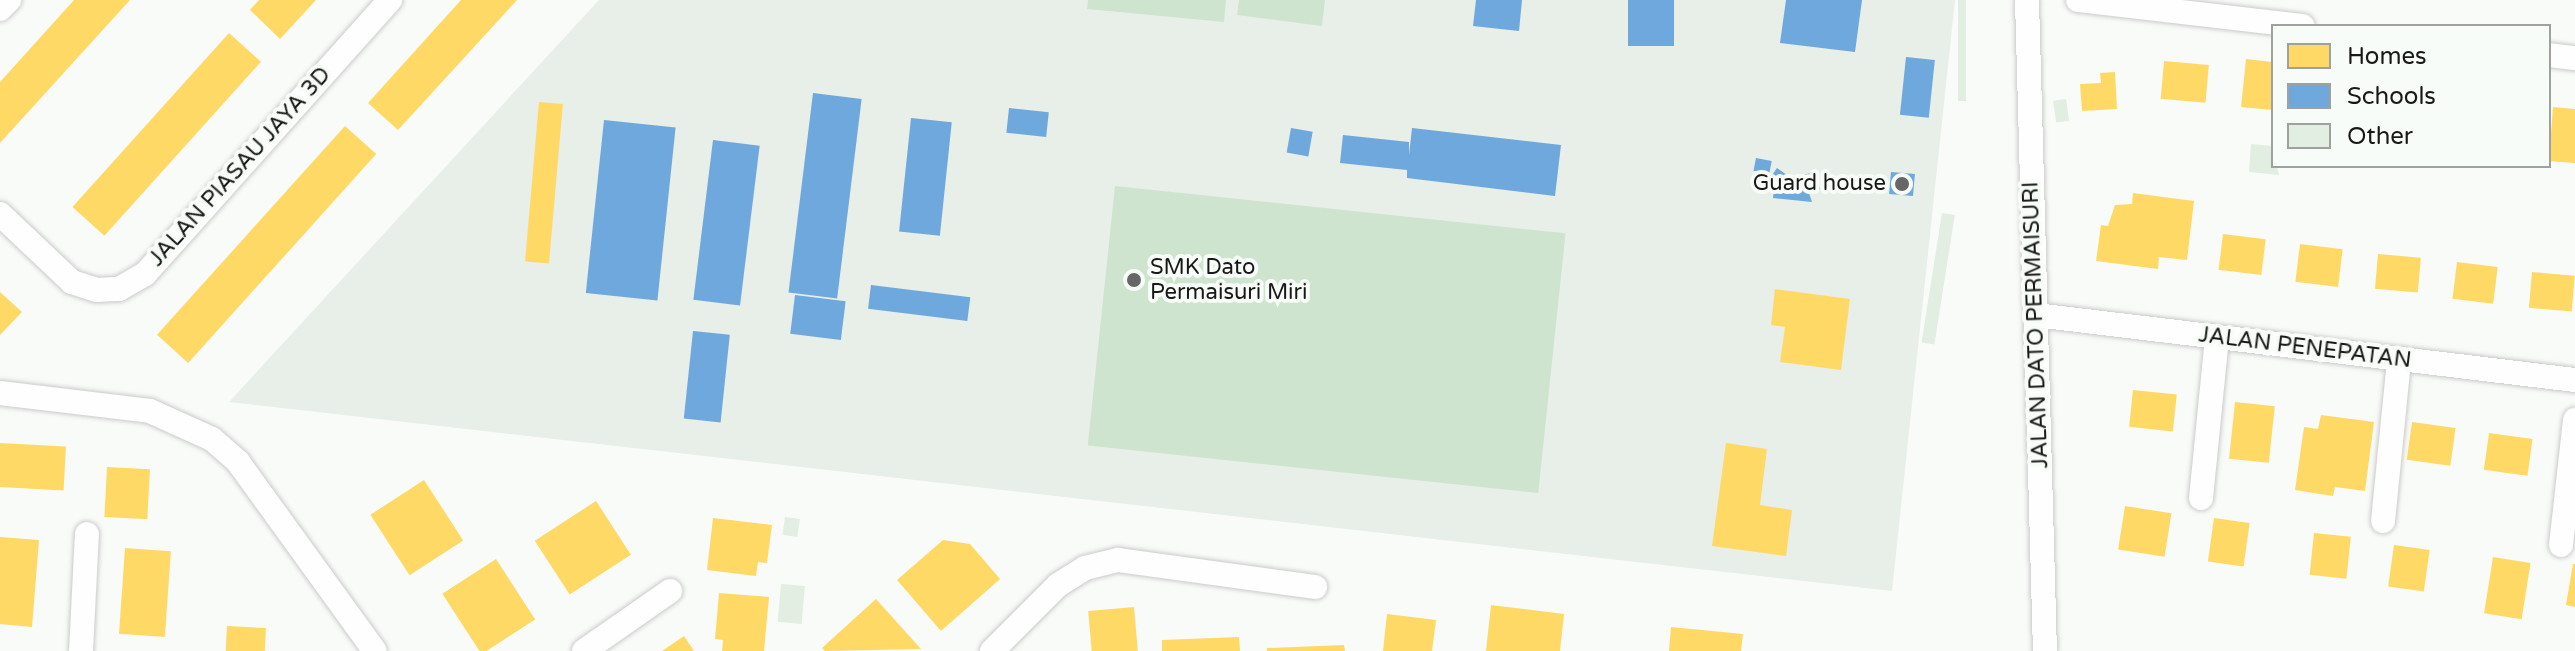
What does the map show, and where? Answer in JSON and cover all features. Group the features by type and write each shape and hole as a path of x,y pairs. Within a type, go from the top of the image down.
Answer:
{"street":[{"path":"0,9 9,0"},
{"name":"JALAN PIASAU JAYA 3D","path":"0,214 72,282 97,290 119,289 145,274 390,0"},
{"name":"JALAN DATO PERMAISURI","path":"2027,0 2045,651"},
{"path":"2078,0 2285,24"},
{"path":"2551,55 2575,58"},
{"name":"JALAN PENEPATAN","path":"2036,315 2575,380"},
{"path":"2201,498 2217,338"},
{"path":"2383,521 2399,360"},
{"path":"0,393 150,411 185,423 238,462 375,651"},
{"path":"2561,545 2575,420"},
{"path":"81,651 87,534"},
{"path":"992,651 1058,585 1085,568 1118,560 1315,587"},
{"path":"584,651 670,591"}],"shaded area":[{"name":"SMK Dato Permaisuri Miri","path":"599,0 1955,0 1892,591 229,402"}],"green space":[{"path":"1088,0 1226,0 1224,22 1087,9"},
{"path":"1239,0 1325,0 1322,26 1237,15"},
{"path":"1115,186 1566,233 1538,493 1088,446"}],"building: Homes":[{"path":"74,0 130,0 0,143 0,82"},
{"path":"259,0 316,0 280,39 250,10"},
{"path":"461,0 517,0 398,130 368,103"},
{"path":"229,33 261,62 104,236 72,207"},
{"path":"2246,59 2271,62 2271,110 2241,107"},
{"path":"2164,61 2209,65 2206,103 2161,99"},
{"path":"2115,72 2117,109 2082,111 2080,84 2101,83 2100,73"},
{"path":"539,102 563,104 549,263 525,261"},
{"path":"2553,107 2575,109 2575,163 2551,161"},
{"path":"345,126 376,154 188,363 157,335"},
{"path":"2133,193 2194,201 2187,260 2159,257 2158,269 2096,261 2101,225 2108,226 2115,205 2132,204"},
{"path":"2223,234 2266,239 2261,275 2219,270"},
{"path":"2300,244 2343,249 2338,287 2295,282"},
{"path":"2378,254 2421,258 2418,293 2375,289"},
{"path":"2457,262 2498,267 2493,304 2452,299"},
{"path":"2532,272 2575,276 2572,312 2529,308"},
{"path":"1775,289 1850,299 1841,370 1780,362 1785,327 1771,325"},
{"path":"0,292 22,312 0,335"},
{"path":"2133,390 2177,395 2173,431 2129,427"},
{"path":"2235,402 2275,406 2269,463 2229,459"},
{"path":"2321,415 2374,422 2365,491 2335,487 2333,496 2295,490 2304,427 2318,429"},
{"path":"2412,422 2456,428 2450,466 2407,460"},
{"path":"2489,433 2533,439 2527,476 2484,470"},
{"path":"0,443 66,446 64,490 0,487"},
{"path":"1726,443 1767,449 1760,505 1792,510 1786,556 1712,546"},
{"path":"107,467 150,469 147,519 104,517"},
{"path":"424,480 463,540 410,575 370,515"},
{"path":"596,501 631,555 570,594 535,541"},
{"path":"2125,506 2171,513 2165,557 2118,549"},
{"path":"713,518 772,525 767,563 758,562 756,576 707,570"},
{"path":"2214,518 2250,523 2244,567 2208,562"},
{"path":"2314,533 2351,537 2346,579 2310,575"},
{"path":"0,537 39,540 32,627 0,624"},
{"path":"943,540 970,544 1000,579 941,631 897,580"},
{"path":"2394,545 2430,550 2424,592 2388,587"},
{"path":"125,548 171,551 165,637 119,634"},
{"path":"2493,557 2531,563 2522,619 2484,613"},
{"path":"496,559 535,619 487,651 479,651 442,594"},
{"path":"2575,564 2575,607 2566,605"},
{"path":"719,593 769,597 764,651 722,651 723,640 715,639"},
{"path":"876,599 921,649 825,651 822,648"},
{"path":"1491,605 1564,614 1560,651 1486,651"},
{"path":"1134,607 1138,651 1092,651 1088,611"},
{"path":"1387,614 1436,620 1432,651 1383,651"},
{"path":"227,626 266,628 265,651 226,651"},
{"path":"1671,627 1743,634 1741,651 1669,651"},
{"path":"684,636 694,651 662,651"},
{"path":"1239,637 1240,651 1162,651 1162,640"},
{"path":"1344,645 1345,651 1267,651 1267,648"}],"building: Schools":[{"path":"1476,0 1522,0 1519,31 1473,26"},
{"path":"1628,0 1674,0 1674,46 1628,46"},
{"path":"1786,0 1862,0 1855,52 1780,43"},
{"path":"1906,57 1935,60 1929,118 1900,115"},
{"path":"813,93 862,99 837,298 789,293"},
{"path":"1009,108 1049,112 1046,137 1006,133"},
{"path":"911,118 952,122 940,236 899,231"},
{"path":"604,120 676,128 657,301 586,293"},
{"path":"1291,128 1313,132 1308,156 1287,153"},
{"path":"1412,128 1561,145 1555,196 1407,178 1407,170 1340,163 1343,135 1409,142 1409,155"},
{"path":"713,140 760,146 740,306 693,300"},
{"path":"1756,158 1772,161 1769,174 1754,171"},
{"path":"1777,168 1793,179 1813,172 1820,189 1809,193 1812,202 1773,198 1774,190 1766,184"},
{"name":"Guard house","path":"1891,172 1915,174 1913,196 1889,194"},
{"path":"871,285 970,297 967,321 868,309"},
{"path":"795,295 846,301 841,340 790,334"},
{"path":"693,331 730,335 721,422 684,419"}],"building: Other":[{"path":"1958,0 1966,0 1966,101 1958,101"},
{"path":"2066,99 2069,121 2056,123 2053,101"},
{"path":"2251,144 2271,146 2271,168 2278,168 2279,175 2249,172"},
{"path":"1942,213 1955,215 1934,344 1922,342"},
{"path":"785,517 800,519 797,537 782,535"},
{"path":"781,584 805,586 802,624 778,622"}],"place":[{"name":"Guard house","path":"1902,184"},
{"name":"SMK Dato Permaisuri Miri","path":"1134,280"}]}
